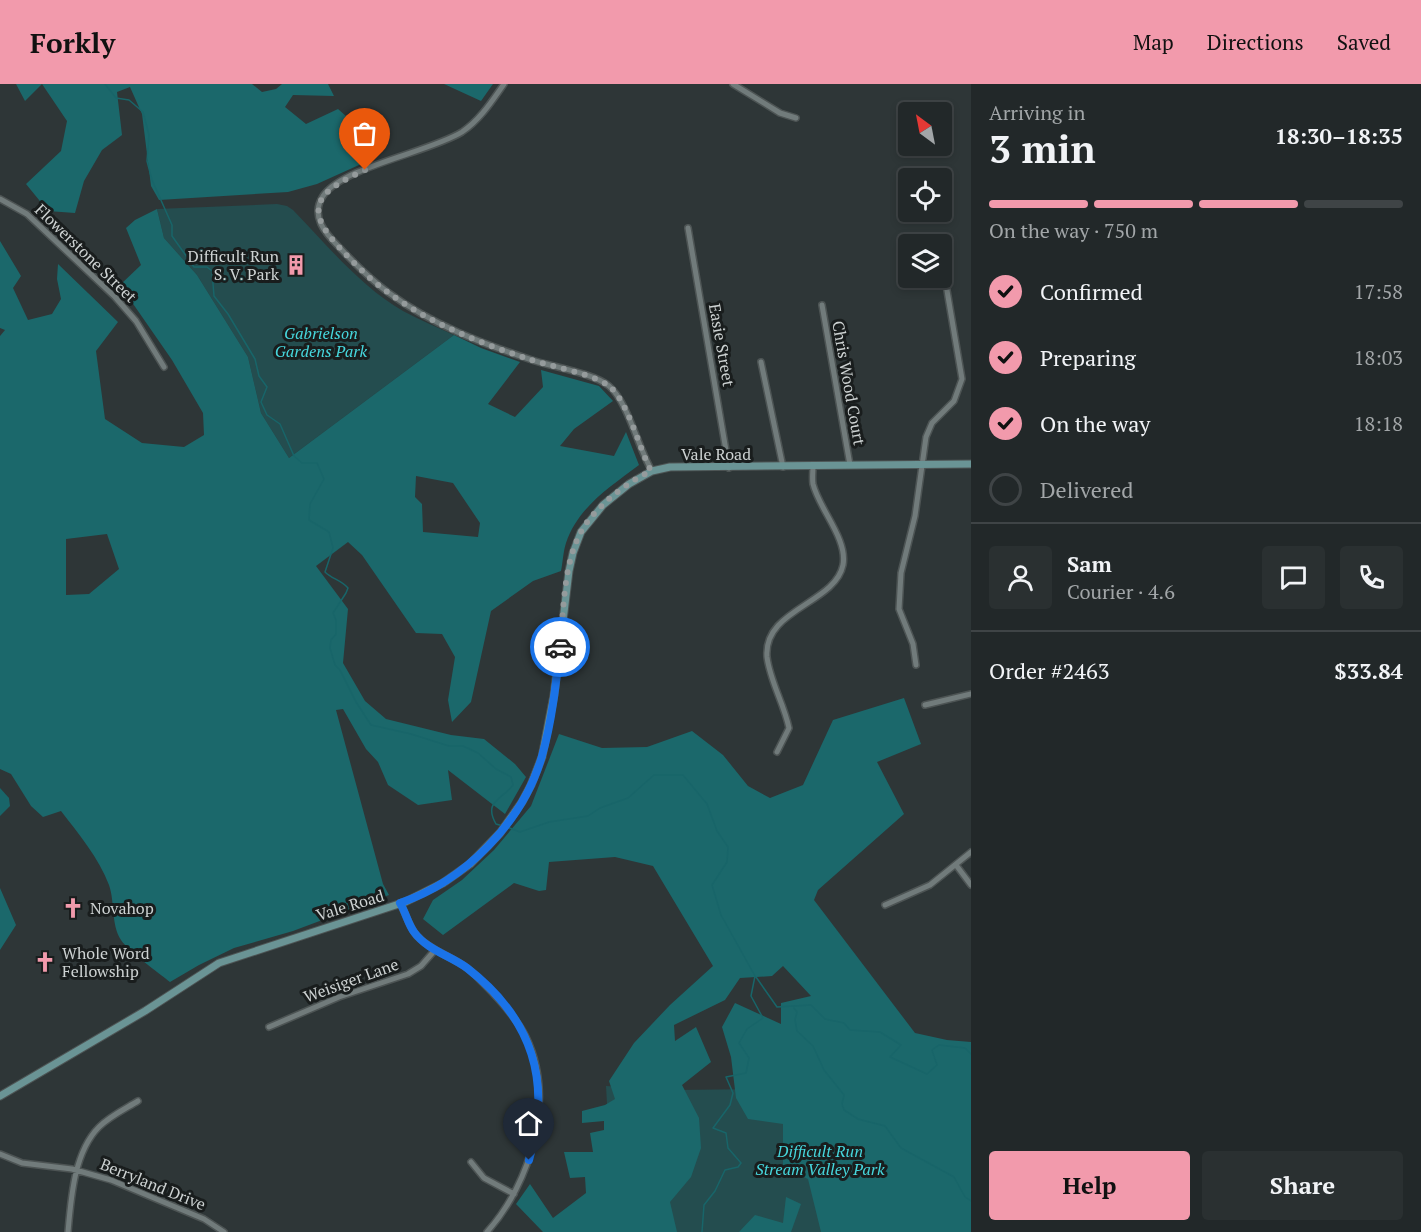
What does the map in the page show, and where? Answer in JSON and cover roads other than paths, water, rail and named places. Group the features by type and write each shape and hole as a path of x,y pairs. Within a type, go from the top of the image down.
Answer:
{"main road":[{"name":"Vale Road","path":"0,1096 145,1011 219,963 400,903 430,890 470,864 500,832 522,802 539,764 551,719 567,579 576,542 586,523 603,505 629,484 651,471 670,468 971,464"}],"street":[{"path":"504,84 478,118 463,131 338,183 326,193 318,209 322,228 357,265 396,298 432,319 475,339 539,362 596,378 610,386 620,399 651,471"},
{"path":"733,84 780,113 796,118"},
{"name":"Flowerstone Street","path":"0,199 27,214 115,297 136,321 164,367"},
{"name":"Easie Street","path":"688,228 729,468"},
{"path":"916,665 913,644 901,616 898,599 901,573 915,516 928,430 936,418 954,401 962,379 947,288"},
{"name":"Chris Wood Court","path":"822,304 850,465"},
{"path":"761,362 783,466"},
{"path":"777,752 789,728 768,664 768,645 784,619 836,580 843,562 840,542 814,486 813,466"},
{"path":"926,705 971,694"},
{"path":"885,905 930,885 971,852"},
{"path":"956,865 971,885"},
{"path":"400,903 414,932 435,950 466,968 492,992 519,1025 533,1054 538,1096 537,1129 529,1160 514,1194 488,1232"},
{"name":"Weisiger Lane","path":"269,1027 339,997 408,974 421,966 435,950"},
{"path":"68,1232 78,1170 84,1149 94,1132 104,1122 138,1101"},
{"name":"Berryland Drive","path":"0,1154 22,1163 78,1170 130,1187 204,1219 224,1232"},
{"path":"471,1162 484,1178 514,1194"}],"waterway":[{"path":"105,84 116,98 129,100 143,112 149,135 147,161 152,180 172,225 172,236 194,267 207,267 212,271 214,296 228,314 255,359 259,376 267,387 261,402 267,415 280,424 294,456 302,463 317,463 324,479 310,504 309,520 329,532 333,548 325,572 348,588 333,613 336,620 336,634 331,640 330,648 335,665 371,725 449,746 463,746 478,753 496,769 511,777 513,785 496,802 492,810 496,824 503,826"},
{"path":"507,827 520,832 549,822 588,816 600,808 628,798 654,775 683,775 707,804 717,831 728,847 727,862 712,885 721,915 755,976 751,996 763,1018 747,1029 739,1043 749,1058 746,1073 726,1077 733,1093 730,1105 713,1128 726,1133 728,1148 741,1163 738,1167 725,1170 715,1191 704,1205 702,1232"},
{"path":"756,977 777,1007 811,1005 825,1019 844,1023 850,1030 880,1032 901,1045 890,1057 927,1074 937,1065 932,1050 939,1045 965,1048 971,1054"},
{"path":"794,1008 797,1012 795,1020 797,1031 813,1046 824,1070 844,1095 842,1104 844,1110 858,1119 885,1126 901,1148 954,1177 965,1197 971,1201"}],"place":[{"name":"Difficult Run S. V. Park","path":"296,265"},
{"name":"Novahop","path":"73,908"},
{"name":"Whole Word Fellowship","path":"45,962"}],"park label":[{"name":"Gabrielson Gardens Park","path":"321,342"},
{"name":"Difficult Run Stream Valley Park","path":"820,1160"}]}
